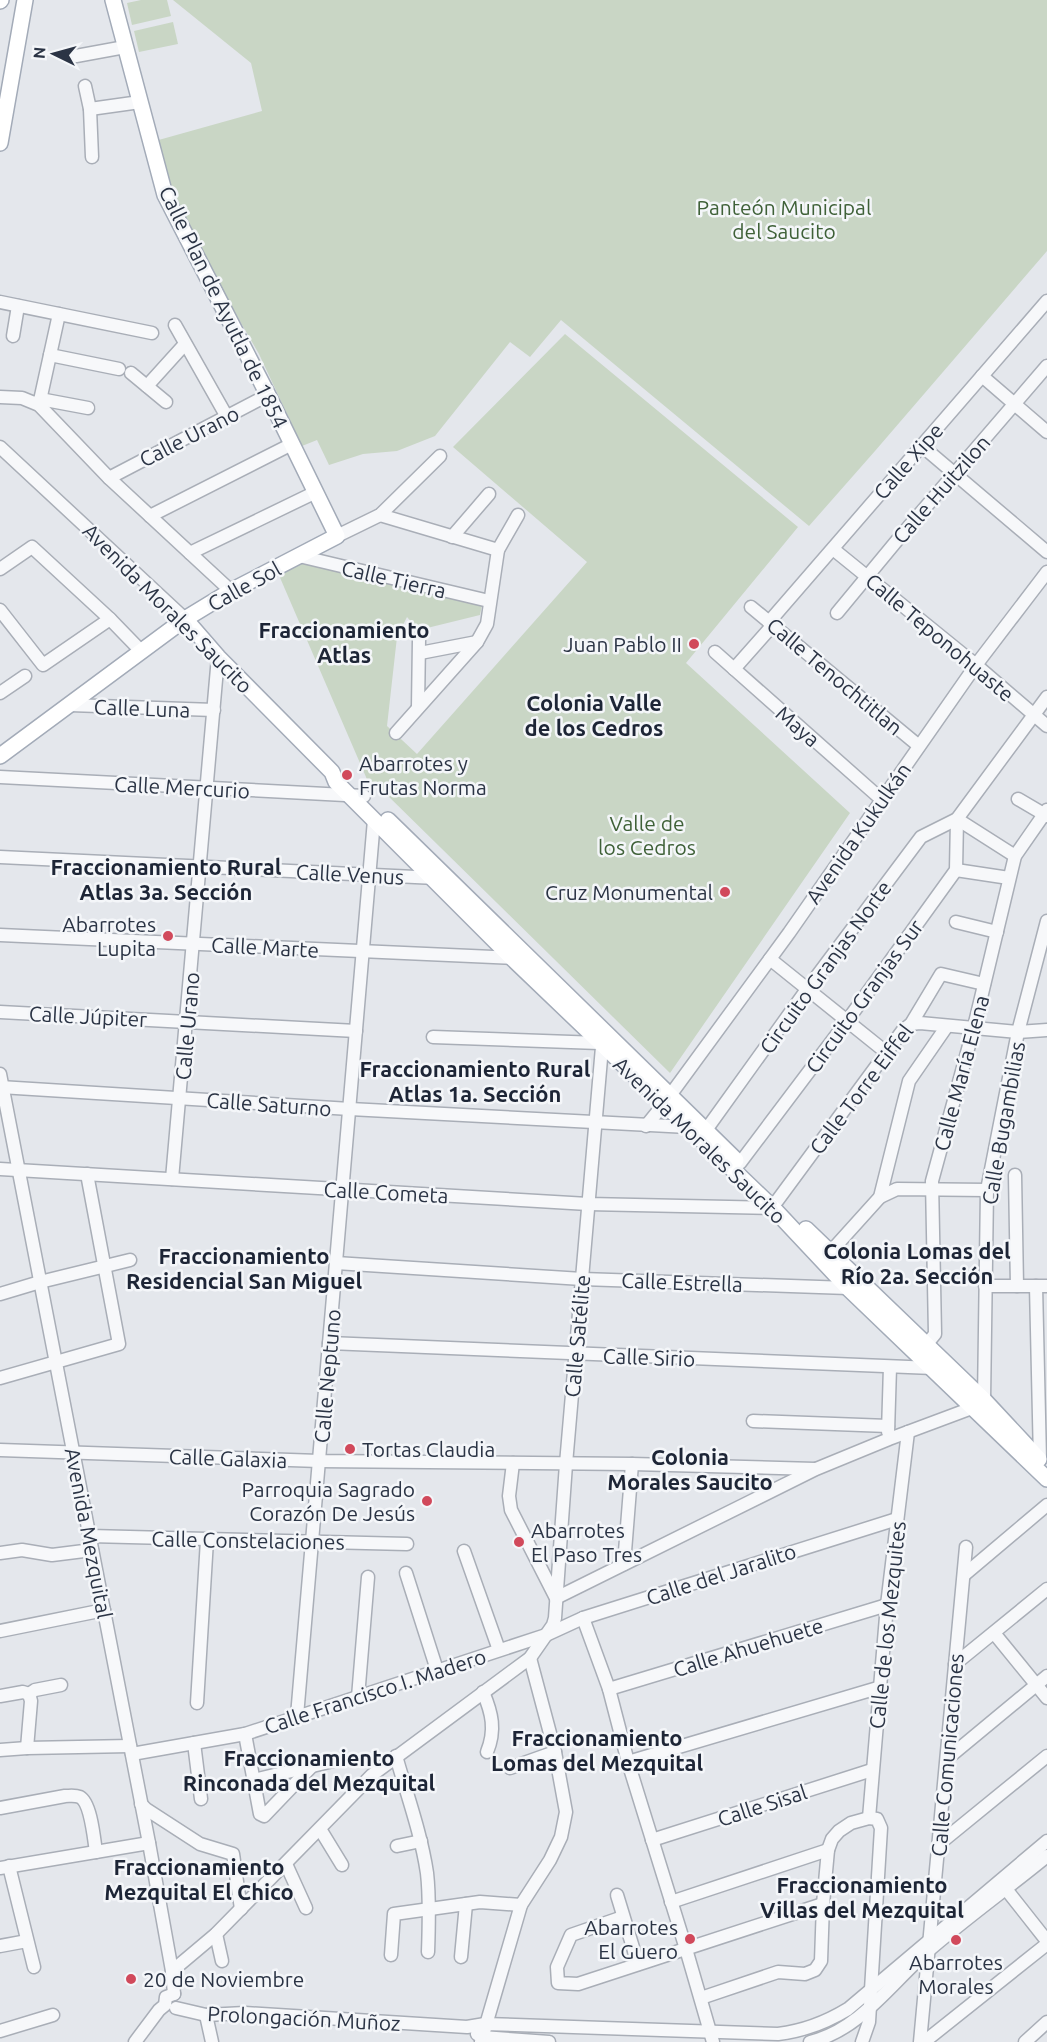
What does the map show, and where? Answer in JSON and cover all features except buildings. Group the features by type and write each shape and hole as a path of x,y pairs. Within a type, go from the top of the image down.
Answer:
{"main road":[{"path":"0,142 25,0"},
{"name":"Calle Plan de Ayutla de 1854","path":"113,0 165,195 268,395 337,536"},
{"name":"Calle Sol","path":"0,756 185,619 231,591 337,536"},
{"name":"Avenida Morales Saucito","path":"185,619 218,657 332,772 336,782 357,796 448,879 512,958 667,1100 706,1130 740,1163 775,1204 826,1257 926,1345 1047,1479"},
{"name":"Avenida Morales Saucito","path":"357,796 374,820 432,878 530,958 604,1042"},
{"name":"Avenida Morales Saucito","path":"667,1100 688,1127 775,1204"},
{"name":"Avenida Morales Saucito","path":"826,1257 848,1288 933,1368 978,1404 1044,1463"}],"street":[{"path":"76,56 125,46"},
{"path":"85,86 90,109 92,157"},
{"path":"90,109 140,102"},
{"name":"Calle Xipe","path":"734,669 833,549 1047,301"},
{"path":"0,302 152,333"},
{"path":"13,336 18,306"},
{"path":"40,402 58,314"},
{"path":"175,325 227,417"},
{"path":"147,386 185,344"},
{"path":"50,355 119,369"},
{"name":"Calle Huitzilon","path":"837,613 1047,366"},
{"path":"131,373 166,402"},
{"path":"982,376 1047,432"},
{"name":"Calle Urano","path":"109,478 268,395"},
{"path":"0,397 88,408"},
{"path":"40,402 109,478 231,591"},
{"path":"150,516 292,444"},
{"path":"922,446 1047,552"},
{"name":"Avenida Morales Saucito","path":"0,447 185,619"},
{"name":"Calle Sol","path":"337,536 380,515 440,456"},
{"path":"190,553 316,492"},
{"path":"452,537 489,494"},
{"path":"380,515 498,550"},
{"path":"396,733 477,642 488,624 489,601 498,550 518,515"},
{"path":"0,569 32,547 142,652"},
{"name":"Calle Teponohuaste","path":"833,549 1047,726"},
{"name":"Calle Tierra","path":"299,556 489,601"},
{"name":"Avenida Kukulkán","path":"667,1100 770,959 976,665 1047,572"},
{"name":"Calle Tenochtitlan","path":"751,607 919,746"},
{"path":"0,610 43,665 110,619"},
{"path":"418,707 419,640"},
{"path":"420,653 477,642"},
{"name":"Maya","path":"715,652 881,799"},
{"name":"Calle Urano","path":"172,1179 218,657"},
{"path":"0,693 25,676"},
{"path":"1009,878 956,870 957,819 1047,697"},
{"name":"Calle Luna","path":"70,705 214,710"},
{"name":"Calle Mercurio","path":"0,777 357,796"},
{"path":"1018,799 1046,813"},
{"name":"Calle María Elena","path":"926,1345 935,1334 932,1181 974,1027 1015,856 1046,813"},
{"path":"957,819 1015,856"},
{"name":"Circuito Granjas Norte","path":"706,1130 921,837 957,819"},
{"name":"Calle Neptuno","path":"297,1716 374,820"},
{"name":"Calle Venus","path":"0,857 448,879"},
{"name":"Circuito Granjas Sur","path":"740,1163 847,1021 956,870"},
{"name":"Calle Bugambilias","path":"978,1404 985,1286 987,1190 1018,1032 1047,921"},
{"path":"956,922 997,932"},
{"name":"Calle Marte","path":"0,935 530,958"},
{"path":"770,959 887,1053"},
{"name":"Calle Torre Eiffel","path":"775,1204 903,1030 911,1024 940,974 984,984"},
{"name":"Calle Júpiter","path":"0,1012 356,1031"},
{"path":"911,1024 1018,1032 1047,1030"},
{"path":"880,1197 909,1081 947,1026"},
{"path":"433,1037 604,1042"},
{"name":"Calle Satélite","path":"546,1635 555,1618 575,1354 604,1042"},
{"name":"Avenida Mezquital","path":"0,1074 149,1843 174,1994 179,2000 171,2006"},
{"name":"Calle Saturno","path":"1,1087 688,1127"},
{"path":"646,1126 667,1100"},
{"name":"Calle Cometa","path":"0,1169 588,1204 775,1204"},
{"path":"0,1378 119,1344 87,1174"},
{"path":"1015,1175 1017,1286"},
{"path":"826,1257 880,1197 897,1189 987,1190"},
{"path":"0,1294 130,1260"},
{"name":"Calle Estrella","path":"336,1263 582,1279 848,1288"},
{"path":"985,1286 1042,1286 1044,1463"},
{"name":"Calle Sirio","path":"329,1343 933,1368"},
{"path":"889,1439 890,1367"},
{"path":"513,1463 509,1496 511,1510 556,1598 816,1469 978,1404"},
{"path":"753,1421 888,1426"},
{"name":"Calle de los Mezquites","path":"869,1818 887,1605 908,1432"},
{"name":"Calle Galaxia","path":"0,1450 319,1461 632,1464 816,1469"},
{"path":"624,1564 632,1464"},
{"path":"963,1575 1047,1505"},
{"name":"Calle del Jaralito","path":"546,1635 583,1618 897,1519"},
{"name":"Calle Constelaciones","path":"90,1536 407,1544"},
{"path":"197,1703 207,1539"},
{"name":"Calle Comunicaciones","path":"922,2042 966,1547"},
{"path":"0,1553 22,1550 52,1555 92,1550"},
{"path":"465,1551 499,1650"},
{"path":"406,1573 437,1670"},
{"path":"358,1697 368,1577"},
{"path":"955,1664 1047,1589"},
{"name":"Calle Ahuehuete","path":"609,1689 887,1605"},
{"path":"0,1631 104,1610"},
{"path":"583,1618 609,1689 628,1762 712,2036"},
{"path":"994,1633 1047,1698"},
{"path":"172,1971 216,1934 372,1775 530,1658 546,1635"},
{"name":"Calle Francisco I. Madero","path":"0,1750 27,1748 131,1750 194,1743 245,1734 546,1635"},
{"path":"482,2040 521,1905 550,1860 561,1837 566,1812 555,1752 530,1658"},
{"path":"948,1758 1047,1676"},
{"path":"29,1694 35,1690 62,1685"},
{"path":"628,1762 881,1687"},
{"path":"0,1696 23,1692 29,1694"},
{"path":"483,1692 494,1729 487,1752"},
{"path":"27,1748 31,1701 29,1694"},
{"path":"245,1734 260,1814 264,1816 311,1767"},
{"path":"194,1743 201,1799"},
{"path":"510,1768 555,1752"},
{"path":"396,1756 421,1841 427,1873 430,1908 428,1952"},
{"path":"939,1844 1047,1756"},
{"path":"254,1780 333,1761"},
{"name":"Calle Sisal","path":"652,1840 872,1770"},
{"path":"0,1808 65,1796 81,1798 87,1805 96,1852"},
{"path":"141,1804 200,1844 233,1854 241,1909"},
{"path":"701,1998 778,1972 805,1974 815,1970 821,1961 823,1904 831,1839 851,1823 869,1818 877,1819 881,1828 869,2022 862,2042"},
{"path":"320,1829 342,1865"},
{"path":"397,1846 421,1841"},
{"path":"1003,1885 1047,1841"},
{"path":"34,1967 5,1867 149,1843"},
{"path":"671,1902 828,1850"},
{"path":"810,2042 835,2034 851,2024 929,1945 1003,1885 1047,1856"},
{"path":"286,1864 306,1908"},
{"path":"922,2042 1047,1942 1003,1885"},
{"path":"617,1895 638,1964"},
{"path":"391,1955 394,1914 480,1902 521,1905"},
{"path":"461,1957 466,1904"},
{"path":"623,1917 571,1935 557,1967 558,1983 578,1984 823,1904"},
{"path":"216,1934 222,1960"},
{"path":"0,1946 27,1941"},
{"name":"Prolongación Muñoz","path":"171,2006 206,2015 245,2013 467,2027 485,2024 776,2038 833,2019 929,1945"},
{"path":"135,2042 159,2010 171,2006"},
{"path":"0,2031 53,2015"},
{"path":"206,2015 212,2042"},
{"path":"1025,2042 1047,2022"},
{"path":"467,2027 482,2040 549,2042"},
{"path":"0,2037 2,2042"}],"green space":[{"path":"141,0 167,0 171,16 132,25 127,3"},
{"name":"Panteón Municipal del Saucito","path":"173,0 1047,0 1047,251 809,526 561,320 530,357 510,342 435,436 397,451 363,454 329,465 317,440 302,446 259,354 171,203 155,141 262,111 251,63"},
{"path":"173,22 178,44 139,52 134,31"},
{"name":"Valle de los Cedros","path":"565,334 798,527 686,663 850,813 670,1073 384,792 375,786 370,789 278,573 305,560 482,605 480,615 423,629 421,633 407,617 397,637 387,726 417,754 587,562 453,447"}],"place":[{"name":"Juan Pablo II","path":"694,644"},
{"name":"Abarrotes y Frutas Norma","path":"347,775"},
{"name":"Cruz Monumental","path":"725,892"},
{"name":"Abarrotes Lupita","path":"168,936"},
{"name":"Tortas Claudia","path":"350,1449"},
{"name":"Parroquia Sagrado Corazón De Jesús","path":"427,1501"},
{"name":"Abarrotes El Paso Tres","path":"519,1542"},
{"name":"Abarrotes El Guero","path":"690,1939"},
{"name":"Abarrotes Morales","path":"956,1940"},
{"name":"20 de Noviembre","path":"131,1979"}],"district":[{"name":"Fraccionamiento Atlas","path":"344,642"},
{"name":"Colonia Valle de los Cedros","path":"594,714"},
{"name":"Fraccionamiento Rural Atlas 3a. Sección","path":"166,878"},
{"name":"Fraccionamiento Rural Atlas 1a. Sección","path":"475,1080"},
{"name":"Colonia Lomas del Río 2a. Sección","path":"917,1262"},
{"name":"Fraccionamiento Residencial San Miguel","path":"244,1268"},
{"name":"Colonia Morales Saucito","path":"690,1468"},
{"name":"Fraccionamiento Lomas del Mezquital","path":"597,1750"},
{"name":"Fraccionamiento Rinconada del Mezquital","path":"309,1770"},
{"name":"Fraccionamiento Mezquital El Chico","path":"199,1878"},
{"name":"Fraccionamiento Villas del Mezquital","path":"862,1896"}]}
